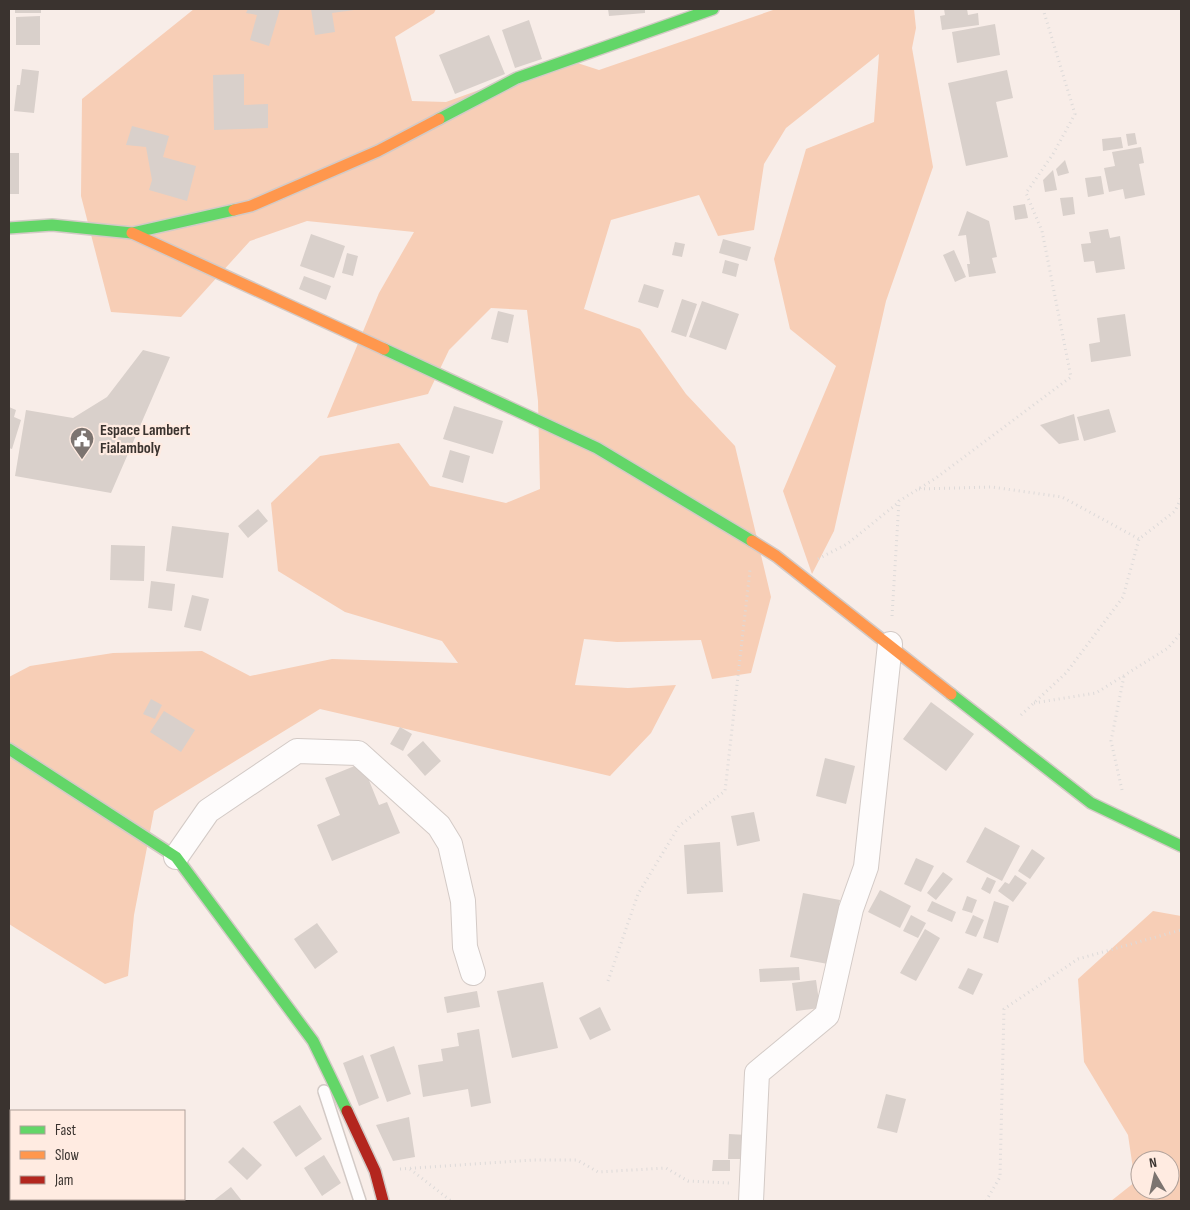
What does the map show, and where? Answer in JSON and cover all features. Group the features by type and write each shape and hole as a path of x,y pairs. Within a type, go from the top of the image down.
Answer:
{"street":[{"path":"9,228 52,225 132,233 251,206 378,152 516,78 713,9"},
{"path":"132,233 597,448 754,542 796,571 1091,803 1181,846"},
{"path":"751,1190 757,1073 827,1015 851,909 866,867 890,644"},
{"path":"9,749 176,857 218,916 313,1041 375,1171 383,1201"},
{"path":"176,857 208,811 297,751 358,753 438,826 450,844 463,901 465,948 473,973"}],"lane":[{"path":"313,1041 313,1056 360,1201"}],"path":[{"path":"796,571 847,544 899,501 1071,377 1042,231 1026,193 1053,154 1075,114 1043,9"},
{"path":"918,489 992,487 1062,497 1139,539"},
{"path":"1002,732 1066,673 1123,597 1139,539 1175,511 1181,498"},
{"path":"890,644 899,501"},
{"path":"608,981 638,894 679,826 724,792 754,542"},
{"path":"1034,703 1096,693 1168,648 1181,633"},
{"path":"1124,676 1111,741 1128,820"},
{"path":"986,1201 1000,1177 1004,1009 1078,959 1181,930"},
{"path":"375,1171 533,1160 577,1160 598,1172 666,1168 688,1181 728,1183 751,1190"},
{"path":"410,1169 451,1201"}],"shaded area":[{"path":"194,9 436,9 434,13 395,37 412,101 446,102 565,59 599,70 776,9 914,9 916,28 912,48 933,167 886,301 834,531 812,574 783,491 836,366 790,329 774,259 806,149 874,122 879,54 786,128 764,164 754,230 718,236 699,195 611,220 584,309 640,329 686,394 735,446 771,597 751,673 712,679 701,640 617,642 584,639 575,685 628,688 676,685 651,733 610,776 320,709 154,811 134,915 128,976 105,984 9,924 9,677 30,666 113,653 202,651 250,676 332,659 458,663 442,641 345,612 278,571 271,503 320,456 399,443 430,486 506,503 540,489 538,401 527,310 491,308 449,350 428,394 327,418 379,293 414,232 307,221 250,241 181,317 111,312 81,196 82,99"},
{"path":"1153,911 1181,916 1181,1201 1111,1201 1130,1186 1130,1200 1180,1200 1180,1150 1130,1150 1128,1135 1084,1062 1078,979"}],"building":[{"path":"15,9 41,9 41,13 15,13"},
{"path":"248,9 280,9 269,46 250,40 257,15 246,13"},
{"path":"311,9 354,10 332,13 335,32 315,35"},
{"path":"608,9 645,9 645,13 609,16"},
{"path":"944,9 967,9 968,15 978,13 979,25 942,30 940,16 945,15"},
{"path":"40,16 40,45 16,45 16,17"},
{"path":"529,20 542,59 515,68 502,30"},
{"path":"995,24 1000,55 957,63 952,32"},
{"path":"489,35 505,74 455,94 439,55"},
{"path":"22,69 39,71 34,113 14,111 17,85 20,85"},
{"path":"1007,70 1013,98 996,102 1008,157 966,166 948,83"},
{"path":"244,74 244,105 268,104 268,128 214,130 213,75"},
{"path":"132,126 169,136 163,157 196,166 187,201 149,190 152,180 146,147 126,145"},
{"path":"1135,133 1137,144 1128,146 1126,134"},
{"path":"1121,137 1123,148 1103,151 1102,139"},
{"path":"1141,147 1144,163 1139,164 1145,195 1125,199 1123,189 1109,192 1104,168 1115,166 1112,152"},
{"path":"9,153 19,153 19,194 9,194"},
{"path":"1065,160 1069,173 1058,176 1056,169"},
{"path":"1053,170 1057,190 1045,192 1043,180"},
{"path":"1101,176 1104,194 1088,197 1085,178"},
{"path":"1073,197 1075,214 1063,216 1060,198"},
{"path":"1025,204 1028,218 1015,220 1013,206"},
{"path":"967,211 989,221 997,257 992,258 996,273 969,277 967,264 970,264 966,235 958,236"},
{"path":"1108,229 1110,238 1120,236 1125,269 1096,273 1094,261 1084,262 1081,244 1091,243 1089,232"},
{"path":"311,234 345,246 334,278 300,266"},
{"path":"723,239 751,247 747,261 719,253"},
{"path":"675,242 685,244 682,257 672,255"},
{"path":"954,250 966,277 955,282 943,255"},
{"path":"347,253 358,256 353,276 342,273"},
{"path":"725,260 739,264 736,277 722,273"},
{"path":"304,276 331,286 326,300 299,289"},
{"path":"644,284 664,290 658,308 638,302"},
{"path":"682,299 697,304 686,337 671,332"},
{"path":"702,301 739,314 726,350 689,337"},
{"path":"498,311 514,315 508,343 491,339"},
{"path":"1125,314 1131,356 1091,362 1089,344 1100,342 1097,318"},
{"path":"143,350 170,357 111,493 15,476 26,410 73,418 107,397"},
{"path":"454,406 503,421 493,454 443,439"},
{"path":"9,407 16,410 14,417 21,420 12,449 9,448"},
{"path":"1109,409 1116,432 1084,441 1077,417"},
{"path":"1074,414 1079,440 1059,444 1040,425"},
{"path":"450,450 470,456 463,483 442,477"},
{"path":"258,509 268,521 248,538 238,526"},
{"path":"172,526 229,533 223,578 166,571"},
{"path":"111,545 145,546 144,581 110,580"},
{"path":"151,581 175,584 172,611 148,608"},
{"path":"192,595 209,599 201,631 184,627"},
{"path":"151,699 162,705 155,719 143,714"},
{"path":"931,702 974,734 946,771 903,739"},
{"path":"164,711 195,730 181,752 150,732"},
{"path":"400,727 412,734 403,751 390,744"},
{"path":"423,741 441,761 425,776 407,755"},
{"path":"825,758 855,766 846,804 816,796"},
{"path":"362,763 379,805 387,802 400,833 332,861 317,825 340,815 325,778"},
{"path":"754,812 760,841 737,846 731,816"},
{"path":"985,827 1020,846 1002,881 966,862"},
{"path":"720,842 723,892 687,894 684,845"},
{"path":"1032,849 1045,858 1030,879 1018,871"},
{"path":"916,858 934,866 921,892 904,884"},
{"path":"943,872 953,879 936,900 927,893"},
{"path":"1015,875 1027,883 1013,902 998,891 1005,882 1009,884"},
{"path":"987,877 996,881 990,894 981,889"},
{"path":"880,890 911,906 900,928 868,912"},
{"path":"803,893 840,900 828,964 790,957"},
{"path":"967,896 977,900 972,913 962,910"},
{"path":"932,901 956,912 952,922 927,911"},
{"path":"994,901 1009,906 998,943 983,938"},
{"path":"911,915 926,923 918,938 903,931"},
{"path":"973,915 984,920 976,937 965,933"},
{"path":"317,923 338,952 315,969 294,939"},
{"path":"925,929 940,938 916,981 900,973"},
{"path":"799,967 800,980 760,982 759,969"},
{"path":"968,968 983,974 973,995 958,988"},
{"path":"816,980 820,1008 796,1011 792,983"},
{"path":"543,982 558,1048 512,1058 497,991"},
{"path":"477,991 480,1007 447,1013 444,997"},
{"path":"600,1007 611,1030 590,1040 579,1018"},
{"path":"479,1029 491,1103 471,1107 468,1089 423,1097 418,1065 443,1061 441,1049 459,1046 457,1033"},
{"path":"394,1046 411,1094 387,1102 370,1055"},
{"path":"363,1055 379,1098 359,1106 343,1063"},
{"path":"886,1094 906,1099 897,1133 877,1128"},
{"path":"300,1105 322,1139 296,1157 273,1122"},
{"path":"409,1117 415,1157 393,1161 376,1125"},
{"path":"729,1134 747,1135 746,1159 728,1159"},
{"path":"243,1147 262,1165 247,1180 228,1162"},
{"path":"324,1155 341,1183 322,1196 304,1168"},
{"path":"713,1160 730,1160 730,1171 712,1171"},
{"path":"231,1187 242,1201 213,1201"}],"traffic: fast":[{"path":"439,119 517,78 713,9"},
{"path":"9,228 52,225 132,233 234,210"},
{"path":"384,349 597,448 752,541"},
{"path":"951,694 1091,803 1181,846"},
{"path":"9,749 176,857 313,1041 347,1111"}],"traffic: slow":[{"path":"234,210 251,206 378,151 439,119"},
{"path":"132,233 384,349"},
{"path":"752,541 776,556 951,694"}],"traffic: jam":[{"path":"347,1111 375,1171 383,1201"}],"place":[{"name":"Espace Lambert Fialamboly","path":"82,460"}]}
